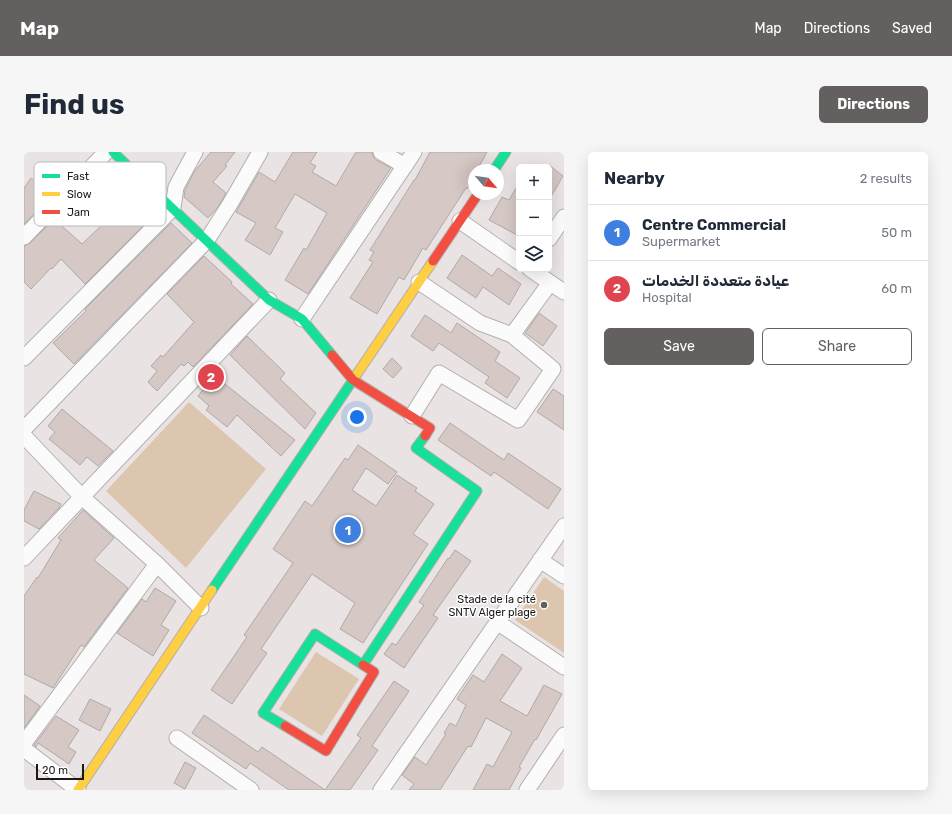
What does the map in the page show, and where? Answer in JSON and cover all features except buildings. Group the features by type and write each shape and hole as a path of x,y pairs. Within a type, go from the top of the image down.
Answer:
{"street":[{"path":"96,162 106,152"},
{"path":"113,152 124,162"},
{"path":"166,215 173,208 176,187 195,152"},
{"path":"24,429 207,240 260,152"},
{"path":"381,152 405,166"},
{"path":"302,319 414,152"},
{"path":"498,164 506,152"},
{"path":"24,749 78,790 474,200"},
{"path":"166,201 269,300 302,319 353,380 430,428 416,448 477,491 363,665"},
{"path":"551,236 564,217"},
{"path":"460,221 516,260"},
{"path":"24,237 35,226"},
{"path":"24,358 155,226"},
{"path":"534,272 564,292"},
{"path":"412,416 439,373 518,420 553,369 512,335 480,323 419,282"},
{"path":"512,335 550,283"},
{"path":"24,558 269,300"},
{"path":"24,436 82,497 157,564 201,608"},
{"path":"381,790 564,526"},
{"path":"540,560 564,576"},
{"path":"24,743 157,564"},
{"path":"498,622 564,667"},
{"path":"315,634 363,665 374,672 326,751 263,713 315,634"},
{"path":"177,738 251,790"},
{"path":"526,790 562,741"}],"shaded area":[{"path":"189,402 266,469 186,568 106,491"},
{"name":"Stade de la cité SNTV Alger plage","path":"544,577 564,591 564,653 515,620"},
{"path":"316,652 359,679 322,736 279,709"}],"traffic: fast":[{"path":"113,152 124,162"},
{"path":"498,164 506,152"},
{"path":"166,202 269,300 302,319 332,355"},
{"path":"212,590 357,374"},
{"path":"285,726 263,713 315,634 363,665 477,491 416,448 425,436"}],"traffic: slow":[{"path":"357,374 433,261"},
{"path":"78,790 212,590"}],"traffic: jam":[{"path":"433,261 474,200"},
{"path":"332,355 353,380 430,428 425,436"},
{"path":"285,726 326,751 374,672 363,665"}],"place":[{"name":"عيادة متعددة الخدمات","path":"211,377"},
{"name":"Centre Commercial","path":"348,530"},
{"name":"Stade de la cité SNTV Alger plage","path":"544,605"}]}
